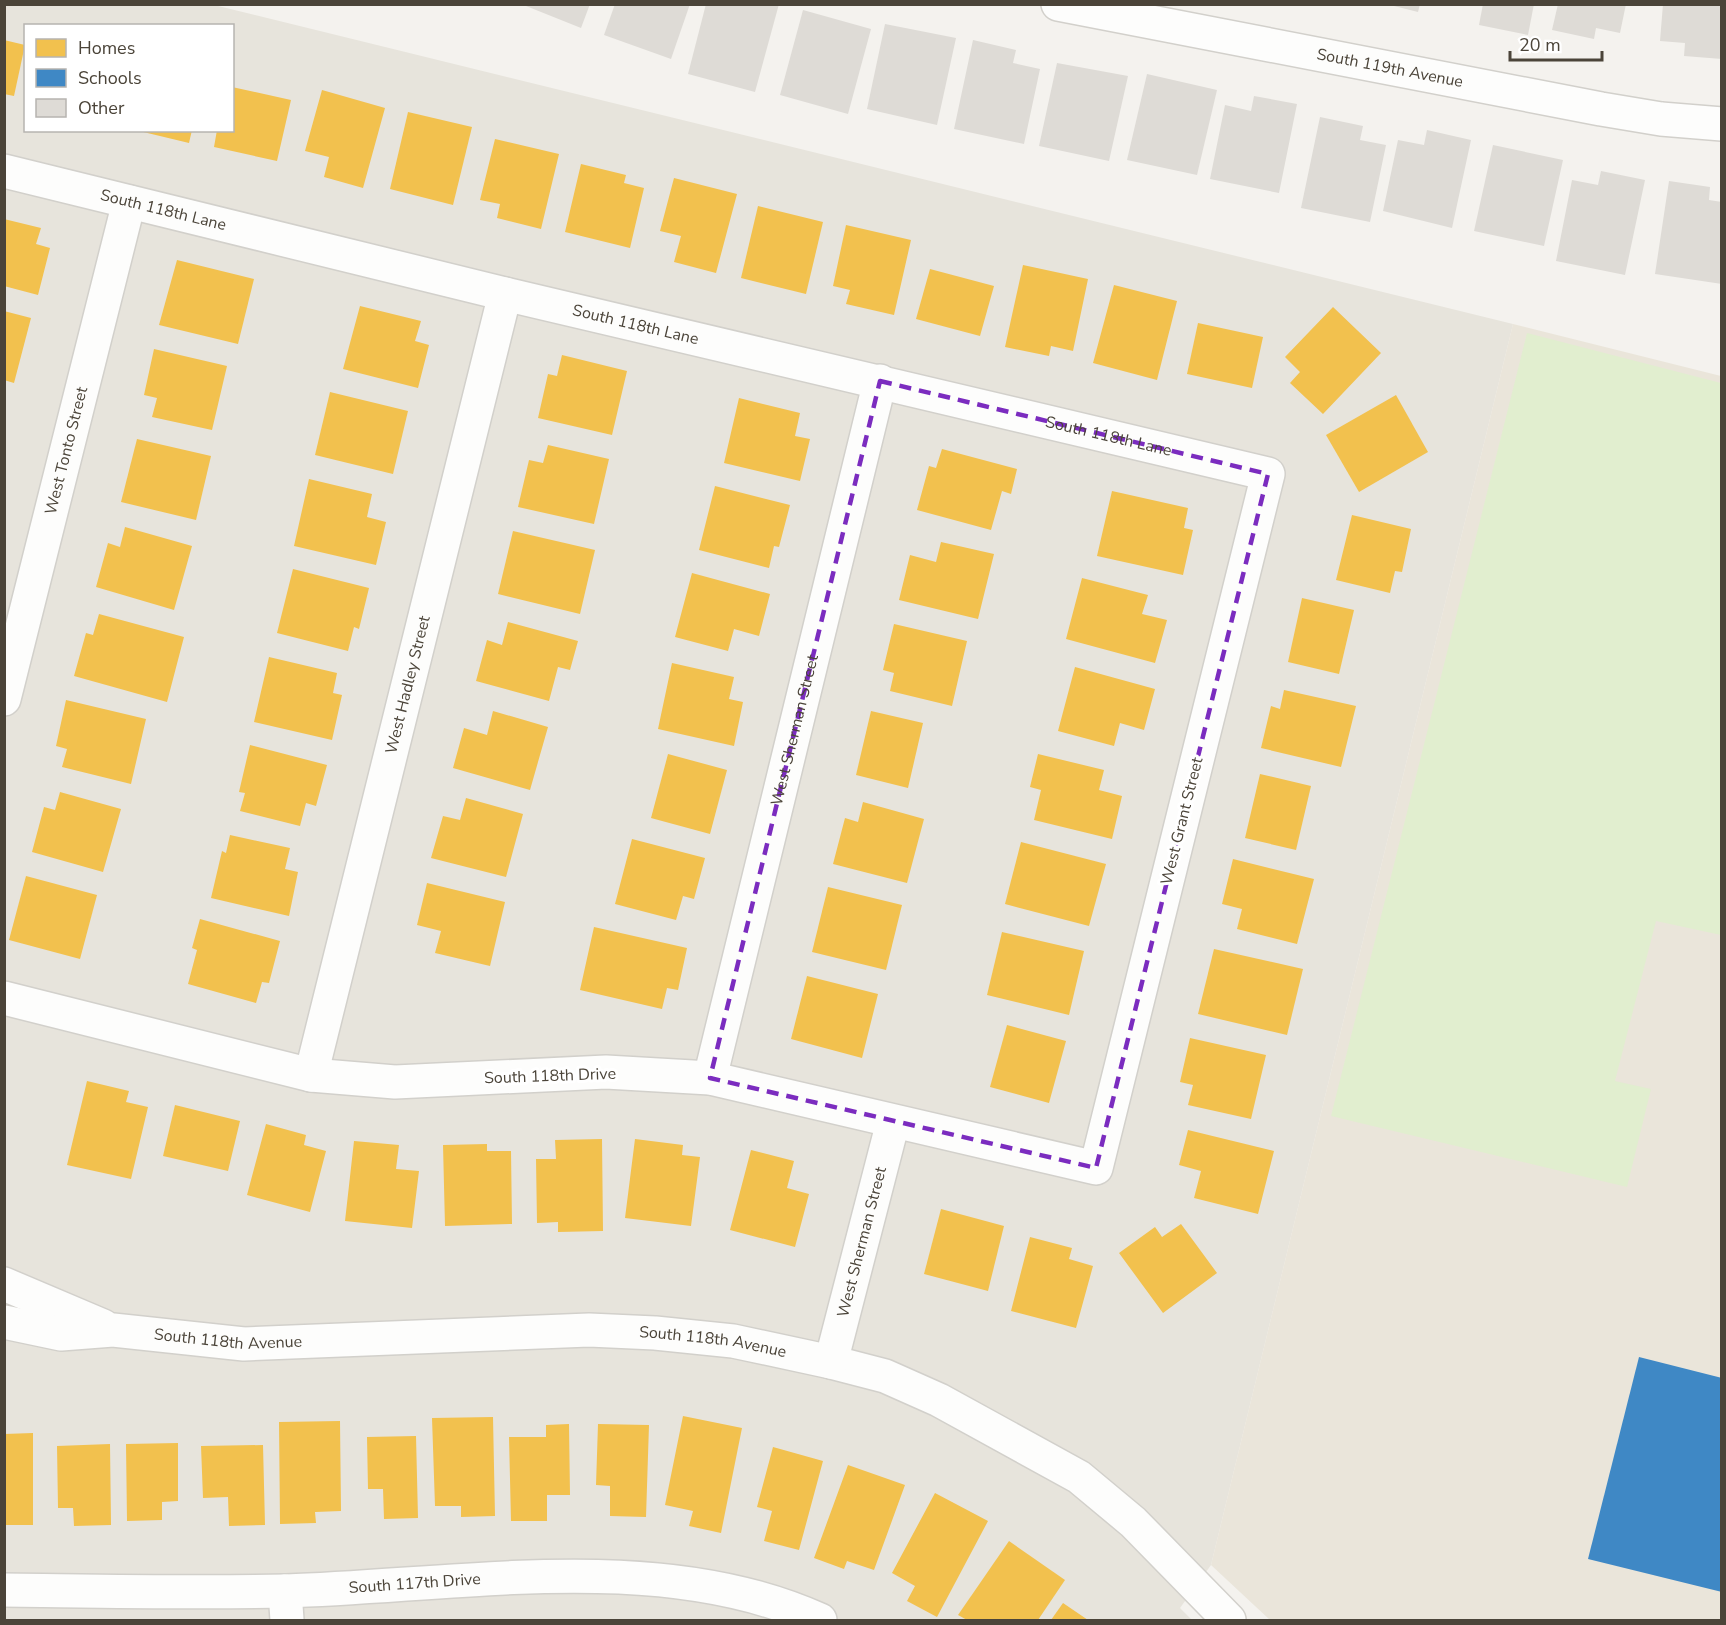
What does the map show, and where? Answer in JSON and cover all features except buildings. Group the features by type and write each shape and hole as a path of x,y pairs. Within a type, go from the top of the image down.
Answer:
{"street":[{"name":"South 119th Avenue","path":"1058,4 1601,109 1661,119 1722,124"},
{"name":"South 118th Lane","path":"4,171 505,294 1268,474"},
{"name":"West Tonto Street","path":"4,699 129,202"},
{"name":"West Hadley Street","path":"311,1075 505,294"},
{"name":"West Sherman Street","path":"710,1078 880,381"},
{"name":"West Grant Street","path":"1096,1168 1268,474"},
{"name":"South 118th Drive","path":"4,998 311,1075 395,1082 606,1072 710,1078 1096,1168"},
{"name":"West Sherman Street","path":"831,1362 893,1122"},
{"name":"South 118th Avenue","path":"4,1284 113,1330"},
{"name":"South 118th Avenue","path":"4,1322 61,1334 113,1330 244,1344 590,1330 655,1332 733,1341 831,1362 885,1376 939,1400 1079,1476 1133,1522 1229,1620"},
{"name":"South 117th Drive","path":"4,1590 286,1606 553,1577 645,1578 743,1592 818,1620"}],"highlighted area":[{"path":"880,381 1268,474 1096,1168 710,1078"}],"shaded area":[{"path":"5,5 214,5 1513,324 1211,1565 1180,1608 1192,1620 5,1620"},
{"path":"1513,324 1721,376 1721,1620 1270,1620 1211,1565"}],"green space":[{"path":"1527,333 1721,383 1721,935 1656,921 1615,1081 1651,1089 1627,1187 1331,1116"}]}
